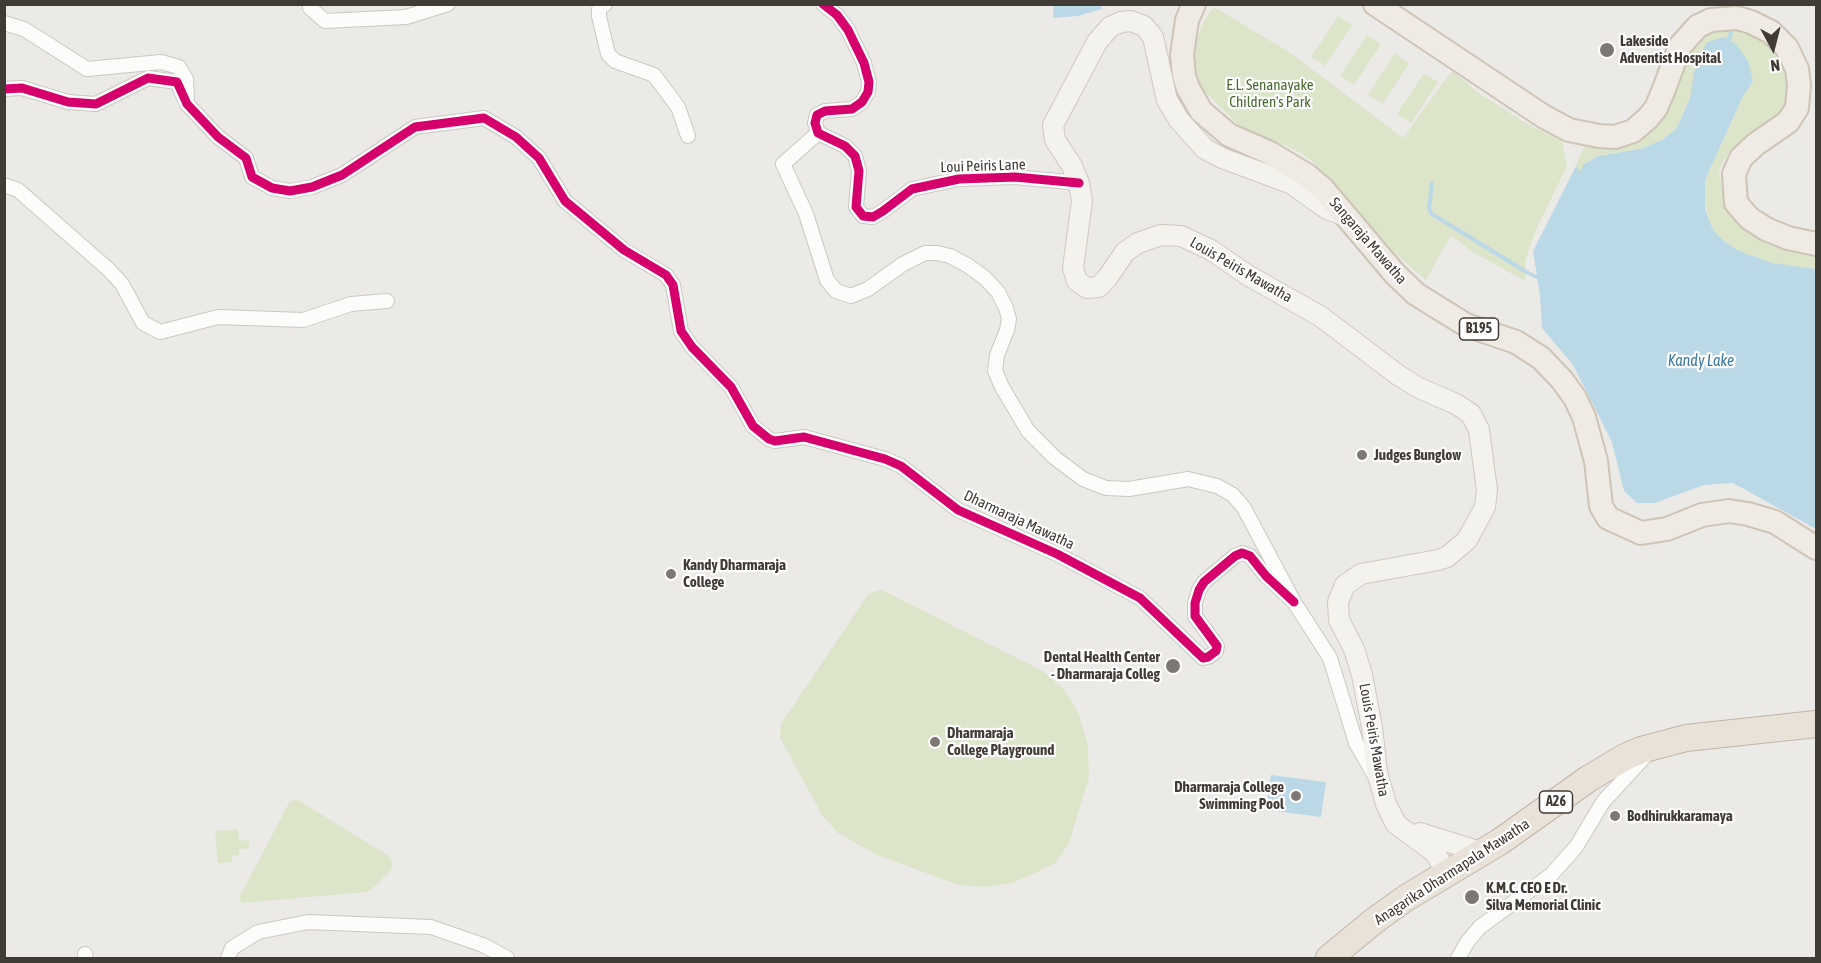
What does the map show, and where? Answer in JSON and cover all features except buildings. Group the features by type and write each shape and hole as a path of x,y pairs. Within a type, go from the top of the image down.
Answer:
{"highway":[{"name":"Anagarika Dharmapala Mawatha","path":"1329,958 1382,915 1447,872 1531,822 1603,770 1633,754 1686,738 1816,724"}],"main road":[{"name":"Sangaraja Mawatha","path":"1194,4 1187,20 1182,55 1188,88 1201,111 1229,135 1270,153 1308,176 1323,189 1376,253 1416,294 1466,326 1516,342 1541,358 1562,380 1575,398 1584,417 1596,461 1601,506 1608,518 1641,533 1667,529 1701,515 1729,511 1775,522 1816,548"},
{"path":"1375,4 1543,116 1569,130 1599,136 1615,136 1633,131 1648,118 1656,108 1680,46 1698,26 1711,20 1737,18 1771,32 1787,48 1797,69 1799,85 1797,108 1788,122 1756,144 1742,158 1734,174 1736,203 1749,218 1766,229 1788,238 1816,244"},
{"name":"Louis Peiris Mawatha","path":"1346,216 1327,209 1292,184 1222,158 1205,149 1185,129 1167,100 1153,38 1144,27 1131,21 1120,22 1110,27 1097,42 1053,124 1056,140 1072,166 1079,183 1082,201 1073,268 1077,281 1087,288 1099,287 1125,252 1138,243 1161,235 1181,236 1211,250 1249,276 1320,316 1398,375 1419,388 1456,404 1471,414 1479,430 1487,490 1485,507 1467,540 1447,557 1438,560 1361,574 1345,585 1340,592 1338,602 1339,620 1354,649 1362,675 1371,721 1379,784 1389,810 1396,824 1434,852 1447,872"},
{"name":"Louis Peiris Mawatha","path":"1389,810 1402,824 1417,832 1481,852"}],"street":[{"path":"310,4 310,8 325,21 406,17 448,4"},
{"path":"605,4 599,9 599,16 608,54 615,61 654,75 678,107 688,136"},
{"path":"818,134 815,123 817,115 825,111 852,109 862,102 869,82 864,63 848,30 837,15 823,4"},
{"path":"4,23 24,29 87,69 162,62 179,67 186,79 187,104"},
{"name":"Dharmaraja Mawatha","path":"4,89 22,88 68,102 96,104 148,78 177,82 187,104 218,137 246,158 252,177 272,188 290,191 312,187 342,175 415,127 484,118 516,137 539,158 565,201 624,250 666,275 673,285 681,331 692,347 731,387 753,426 769,439 775,441 804,437 885,459 901,466 958,510 1057,554 1140,598 1203,658 1216,651 1217,646 1196,616 1195,603 1198,590 1234,556 1242,553 1250,556 1266,576 1294,602"},
{"name":"Loui Peiris Lane","path":"818,134 845,146 855,156 859,171 856,207 863,216 873,217 912,189 951,180 1015,177 1079,183"},
{"name":"Dharmaraja Mawatha","path":"818,134 783,164 806,214 827,280 836,291 852,296 868,289 903,264 925,253 950,256 985,278 998,292 1009,319 997,355 995,371 1028,431 1054,458 1083,479 1106,489 1129,489 1188,479 1217,486 1233,495 1244,508 1294,602 1330,658 1356,743 1379,784"},
{"path":"4,185 18,190 108,269 122,284 143,323 160,332 218,317 303,320 351,304 387,301"},
{"path":"1458,958 1480,927 1551,875 1576,847 1603,801 1653,747"},
{"path":"228,958 232,948 258,932 308,922 431,927 483,945 507,958"}],"green space":[{"name":"E.L. Senanayake Children's Park","path":"1214,7 1292,54 1403,138 1452,71 1480,94 1531,126 1562,141 1567,166 1535,232 1525,261 1525,281 1471,251 1451,235 1426,280 1384,244 1346,197 1315,164 1287,146 1246,132 1205,92 1196,75 1194,63 1198,36 1204,21"},
{"path":"1338,16 1352,25 1325,66 1311,57"},
{"path":"1722,23 1765,38 1785,59 1793,96 1780,115 1731,150 1723,162 1719,172 1725,203 1816,252 1816,269 1772,263 1739,251 1713,230 1709,220 1704,199 1705,180 1742,98 1753,81 1731,40 1724,37 1694,81 1690,98 1677,128 1662,140 1640,149 1598,156 1589,160 1581,173 1576,166 1587,140 1634,140 1695,37"},
{"path":"1367,35 1381,44 1354,85 1340,76"},
{"path":"1395,53 1409,63 1383,104 1368,95"},
{"path":"1424,73 1438,82 1411,123 1397,114"},
{"name":"Dharmaraja College Playground","path":"882,590 1041,670 1064,689 1079,714 1088,746 1089,777 1069,843 1056,863 1013,883 985,887 959,885 877,855 838,833 822,815 780,738 781,724 869,593"},
{"path":"298,800 389,856 392,864 391,870 366,892 242,903 239,898 290,801"},
{"path":"238,829 239,841 249,840 249,848 239,849 239,855 232,856 232,862 218,863 215,831"}],"water":[{"path":"1054,5 1100,5 1102,9 1078,16 1053,18"},
{"name":"Kandy Lake","path":"1724,37 1736,44 1748,61 1753,81 1742,98 1705,180 1705,209 1713,230 1739,251 1772,263 1816,269 1816,529 1733,483 1704,485 1655,503 1637,503 1624,491 1612,442 1573,365 1542,328 1540,295 1533,251 1576,166 1581,172 1583,165 1598,156 1640,149 1662,140 1677,128 1690,98 1696,62 1708,42"},
{"name":"Dharmaraja College Swimming Pool","path":"1271,775 1326,782 1321,817 1266,810"}],"waterway":[{"path":"1729,39 1731,33"},
{"path":"1432,183 1429,209 1432,214 1537,277"}],"cycle path":[{"path":"823,4 837,15 848,30 864,63 869,82 868,92 862,102 852,109 825,111 817,115 815,123 818,133 845,146 855,156 859,171 856,207 863,216 873,217 912,189 959,179 1015,177 1079,183"},
{"path":"4,89 22,88 68,102 96,104 148,78 177,82 187,104 218,137 246,158 252,177 272,188 290,191 312,187 342,175 415,127 484,118 516,137 539,158 565,201 624,250 666,275 673,285 681,331 692,347 731,387 753,426 769,439 775,441 804,437 885,459 901,466 958,510 1057,554 1140,598 1203,658 1216,651 1217,646 1195,616 1195,603 1199,590 1204,582 1235,556 1242,553 1250,556 1266,576 1294,602"}],"place":[{"name":"Lakeside Adventist Hospital","path":"1607,50"},
{"name":"Judges Bunglow","path":"1362,455"},
{"name":"Kandy Dharmaraja College","path":"671,574"},
{"name":"Dental Health Center - Dharmaraja Colleg","path":"1173,666"},
{"name":"Dharmaraja College Playground","path":"935,742"},
{"name":"Dharmaraja College Swimming Pool","path":"1296,796"},
{"name":"Bodhirukkaramaya","path":"1615,816"},
{"name":"K.M.C. CEO E Dr. Silva Memorial Clinic","path":"1472,897"}]}
